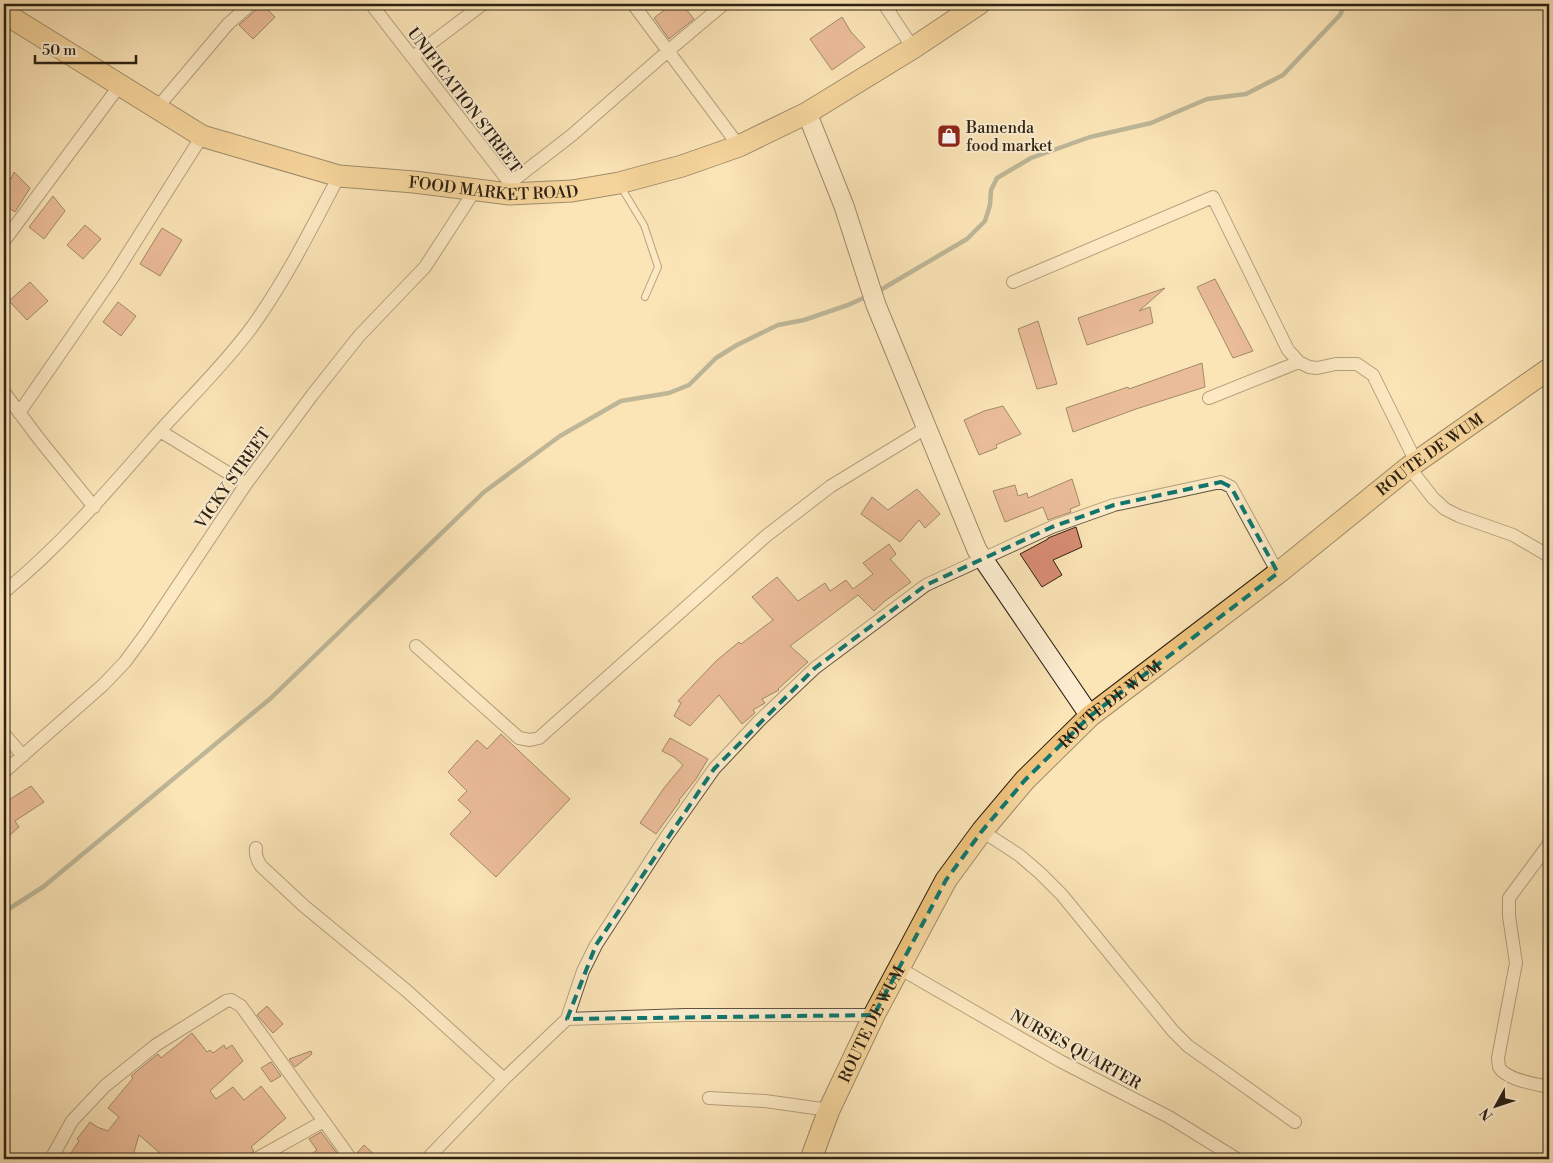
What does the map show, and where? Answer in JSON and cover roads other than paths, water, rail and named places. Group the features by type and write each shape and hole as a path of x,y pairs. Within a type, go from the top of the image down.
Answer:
{"highway":[{"name":"FOOD MARKET ROAD","path":"4,14 202,136 339,176 414,182 475,190 572,191 619,183 682,166 739,146 807,113 913,48 979,4"},
{"name":"ROUTE DE WUM","path":"811,1159 829,1110 874,1015 946,880 982,831 1024,780 1090,716 1278,573 1413,464 1549,369"}],"main road":[{"path":"807,113 844,206 876,305 977,550 1090,716"}],"street":[{"path":"157,108 228,24 251,4"},
{"name":"UNIFICATION STREET","path":"371,4 413,57 510,189"},
{"path":"413,57 483,4"},
{"path":"633,4 739,146"},
{"path":"510,189 724,4"},
{"path":"884,4 913,48"},
{"path":"4,241 120,85"},
{"path":"19,413 114,277 202,136"},
{"path":"4,592 36,564 94,507 160,431 220,367 251,328 302,246 339,176"},
{"name":"VICKY STREET","path":"4,772 103,686 125,662 246,484 359,336 425,266 475,190"},
{"path":"1014,282 1213,197 1288,350 1299,362 1309,367 1317,368 1336,364 1357,364 1373,375 1413,464 1433,498 1445,509 1459,516 1513,535 1549,556"},
{"path":"1209,398 1299,362"},
{"path":"4,392 94,507"},
{"path":"416,646 519,738 530,740 539,738 766,536 831,486 926,428"},
{"path":"160,431 246,484"},
{"path":"427,1159 504,1079 567,1019 583,971 596,945 666,837 714,768 759,721 816,668 926,585 1052,527 1114,505 1221,482 1231,487 1278,573"},
{"path":"4,734 23,756"},
{"path":"982,831 1019,856 1040,873 1062,895 1173,1031 1188,1046 1295,1122"},
{"path":"1549,844 1509,898 1509,916 1516,963 1498,1058 1499,1066 1505,1073 1514,1078 1549,1087"},
{"path":"256,848 255,853 261,866 296,900 407,991 504,1079"},
{"name":"NURSES QUARTER","path":"899,968 1060,1061 1168,1117 1237,1159"},
{"path":"51,1159 72,1121 105,1086 156,1045 226,1001 231,1000 241,1006 351,1159"},
{"path":"567,1019 694,1015 874,1015"},
{"path":"709,1098 765,1101 829,1110"},
{"path":"256,1159 324,1121"}],"lane":[{"path":"619,183 644,225 658,267 645,297"}],"waterway":[{"path":"877,292 967,239 985,221 990,205 991,190 997,178 1031,158 1090,137 1151,123 1207,99 1246,94 1283,75 1340,15 1345,4"},
{"path":"4,912 43,887 271,698 484,492 560,436 621,401 669,393 689,385 716,358 737,345 778,325 804,320 868,296"}],"place":[{"name":"Bamenda food market","path":"949,136"}]}
